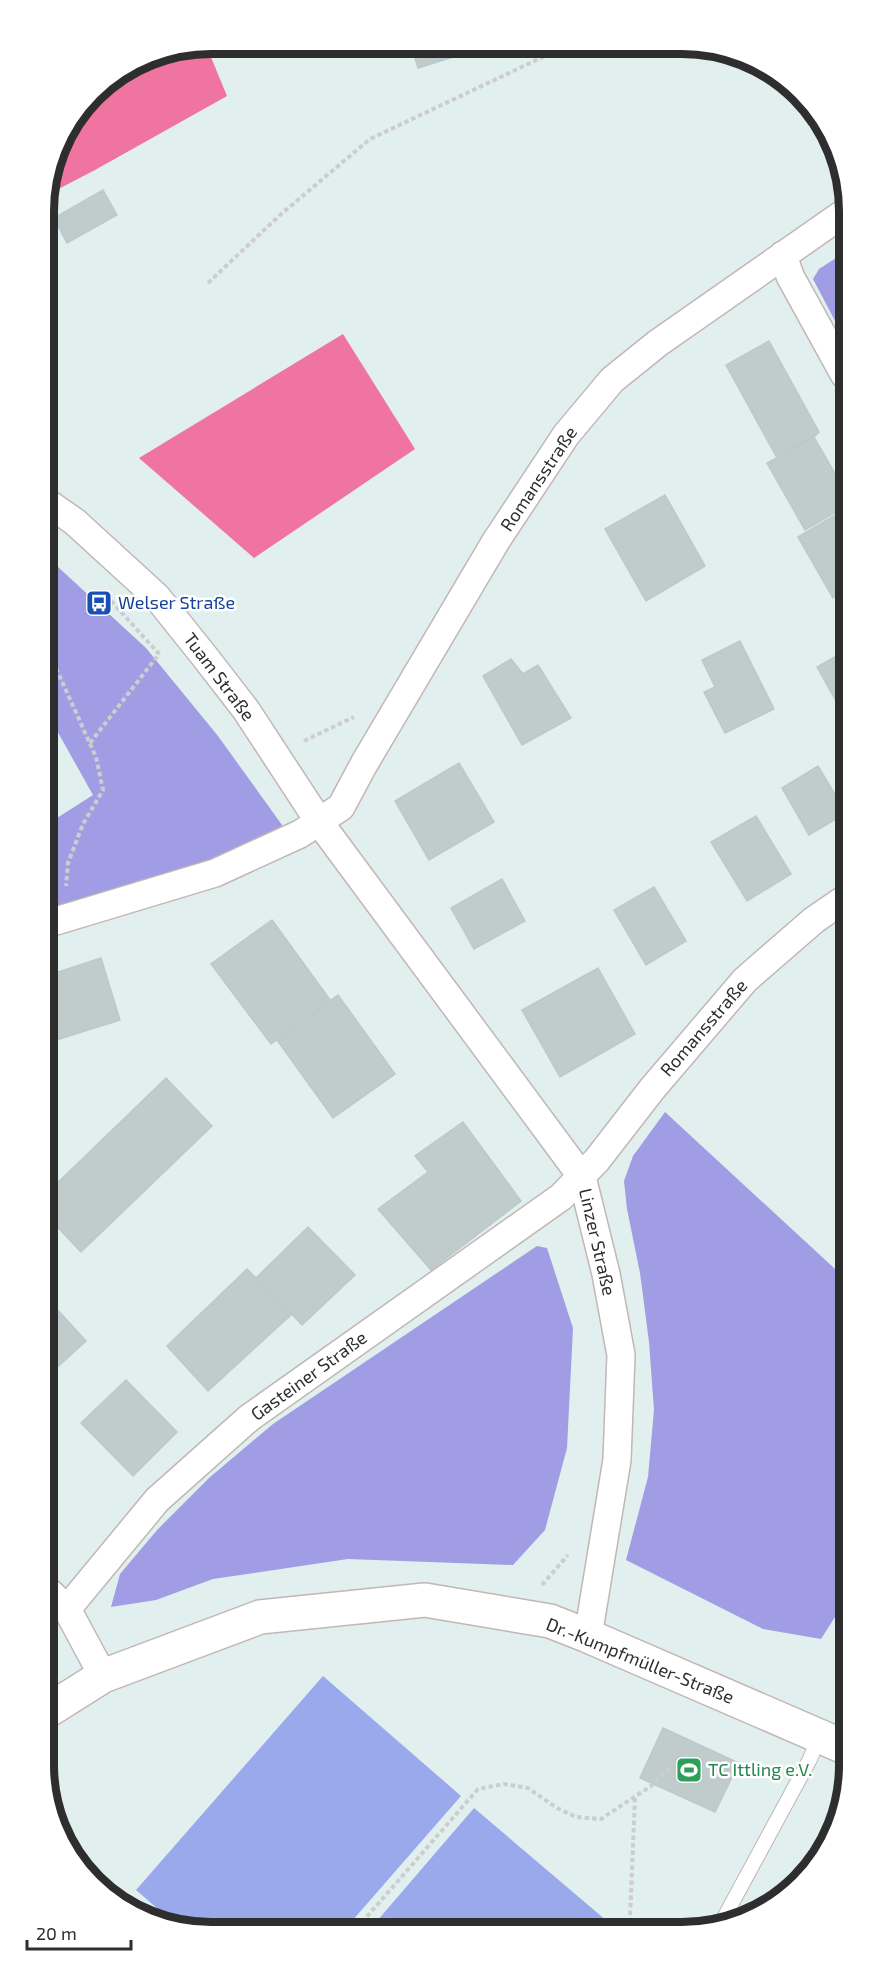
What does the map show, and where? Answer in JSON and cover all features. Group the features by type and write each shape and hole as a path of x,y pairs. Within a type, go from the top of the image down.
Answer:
{"street":[{"name":"Romansstraße","path":"320,823 341,807 364,764 496,542 566,435 612,380 658,342 839,216"},
{"path":"783,255 790,276 839,365"},
{"name":"Tuam Straße","path":"54,507 75,522 157,597 246,710 320,823"},
{"path":"57,921 215,873 320,823"},
{"name":"Linzer Straße","path":"320,823 582,1177 606,1274 621,1355 617,1460 588,1636"},
{"name":"Romansstraße","path":"582,1177 652,1089 745,980 814,920 839,903"},
{"name":"Gasteiner Straße","path":"58,1601 157,1500 249,1418 561,1197 582,1177"},
{"name":"Dr.-Kumpfmüller-Straße","path":"54,1707 104,1676 260,1617 424,1600 550,1621 839,1745"},
{"path":"58,1601 104,1676"}],"lane":[{"path":"724,1917 810,1759 819,1737"}],"path":[{"path":"208,283 280,214 370,139 549,54"},
{"path":"99,587 167,663"},
{"path":"99,603 106,595"},
{"path":"90,743 159,654"},
{"path":"54,668 96,757 103,790 83,824 68,863 65,895 57,921"},
{"path":"516,1616 569,1553"},
{"path":"363,1922 478,1789 504,1784 528,1788 557,1808 576,1817 601,1819 651,1786 669,1767"},
{"path":"633,1922 630,1919 635,1797"}],"shaded area":[{"path":"210,54 227,96 55,191 59,170 70,142 93,107 124,80 142,70 170,59"},
{"path":"839,256 839,328 813,279 819,269"},
{"path":"343,334 415,449 254,558 139,458"},
{"path":"54,563 146,648 218,736 287,832 229,859 54,913 54,820 93,795 54,725"},
{"path":"665,1112 839,1273 839,1611 821,1639 763,1629 626,1560 648,1477 654,1410 649,1342 640,1273 627,1209 624,1181 633,1156"},
{"path":"537,1246 547,1248 573,1328 567,1448 545,1530 513,1565 348,1559 213,1579 156,1600 111,1607 120,1574 158,1529 209,1478 273,1424"},
{"path":"323,1676 461,1796 351,1922 201,1922 180,1919 165,1915 136,1890"},
{"path":"474,1808 608,1922 376,1922"}],"building":[{"path":"414,54 463,54 418,68"},
{"path":"103,190 117,215 67,243 54,218"},
{"path":"769,341 819,432 814,437 776,456 726,365"},
{"path":"814,437 839,481 839,510 805,530 767,463"},
{"path":"665,495 705,566 646,601 605,529"},
{"path":"839,513 839,594 833,598 798,537"},
{"path":"740,641 774,709 725,733 704,692 715,687 702,660"},
{"path":"839,654 839,706 817,667"},
{"path":"511,659 523,674 538,665 571,718 522,745 483,676"},
{"path":"459,763 494,822 429,860 395,801"},
{"path":"818,766 839,801 839,817 809,835 782,788"},
{"path":"756,816 791,874 747,901 711,842"},
{"path":"502,879 525,921 474,949 451,908"},
{"path":"654,887 686,941 646,965 614,910"},
{"path":"272,920 331,1001 271,1044 211,964"},
{"path":"101,958 120,1020 54,1041 54,973"},
{"path":"598,968 635,1034 560,1077 522,1010"},
{"path":"338,995 395,1074 333,1118 277,1040"},
{"path":"166,1078 212,1126 81,1252 54,1223 54,1186"},
{"path":"463,1122 521,1201 431,1270 378,1209 428,1172 415,1156"},
{"path":"308,1227 355,1275 302,1325 257,1277"},
{"path":"247,1269 292,1314 208,1391 167,1346"},
{"path":"54,1306 86,1341 54,1370"},
{"path":"126,1380 177,1432 133,1476 81,1423"},
{"name":"TC Ittling e.V.","path":"663,1728 739,1763 715,1812 640,1778"}],"place":[{"name":"Welser Straße","path":"99,603"},
{"name":"TC Ittling e.V.","path":"689,1770"}]}
